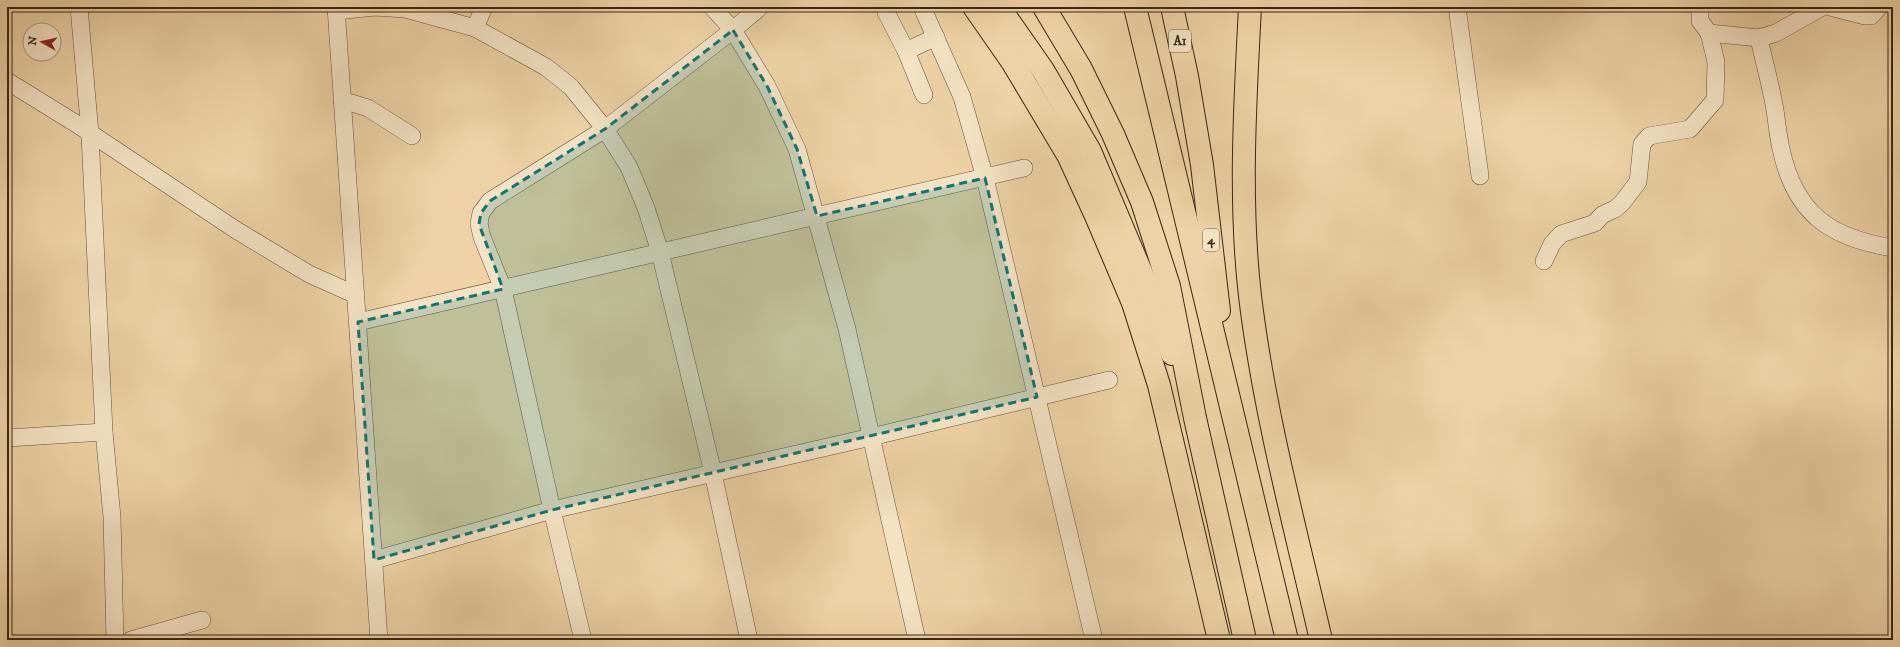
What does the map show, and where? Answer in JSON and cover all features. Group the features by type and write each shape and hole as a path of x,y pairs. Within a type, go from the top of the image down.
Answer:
{"highway":[{"path":"974,7 1013,63 1068,155 1133,303 1159,384 1219,640"},
{"path":"999,7 1043,70 1090,151 1145,281 1195,418"},
{"path":"1044,7 1081,69 1113,134 1142,202 1169,286 1195,418 1245,640"},
{"path":"1135,7 1173,170 1231,405"},
{"name":"A1","path":"1172,7 1187,76"},
{"path":"1250,7 1246,121 1245,214 1250,296 1262,370 1285,484 1321,640"},
{"name":"4","path":"1187,76 1202,165 1231,405 1287,640"}],"street":[{"path":"79,7 90,134 104,432 112,517 115,640"},
{"path":"379,640 336,9 375,7 405,9 475,28 546,67 571,87 605,129 629,167 646,208 660,252 714,473 749,640"},
{"path":"475,28 484,7"},
{"path":"712,7 733,30 767,86 797,149 817,216 847,329 916,640"},
{"path":"583,640 552,510 503,289 482,237 479,224 480,213 490,201 605,129 733,30 760,7"},
{"path":"922,7 962,97 985,178 1094,640"},
{"path":"1457,7 1480,176"},
{"path":"1544,261 1552,244 1561,234 1595,223 1602,215 1615,209 1622,202 1638,182 1642,144 1649,136 1690,129 1715,100 1716,62 1709,33 1700,21 1700,7"},
{"path":"1709,33 1759,38 1776,33 1822,7"},
{"path":"1830,7 1865,16 1871,16 1879,7"},
{"path":"886,12 906,51 924,95"},
{"path":"906,51 936,37"},
{"path":"1759,38 1775,108 1781,150 1800,200 1813,216 1836,232 1859,241 1893,248"},
{"path":"7,81 75,123 236,230 309,274 356,296"},
{"path":"342,100 368,108 412,136"},
{"path":"358,322 1024,168"},
{"path":"374,560 552,510 871,437 1109,380"},
{"path":"7,438 104,432"},
{"path":"131,640 202,620"}],"highlighted area":[{"path":"733,30 767,86 797,149 817,216 985,178 1037,397 552,510 374,560 358,322 503,289 479,224 481,213 490,201 605,129"}]}
